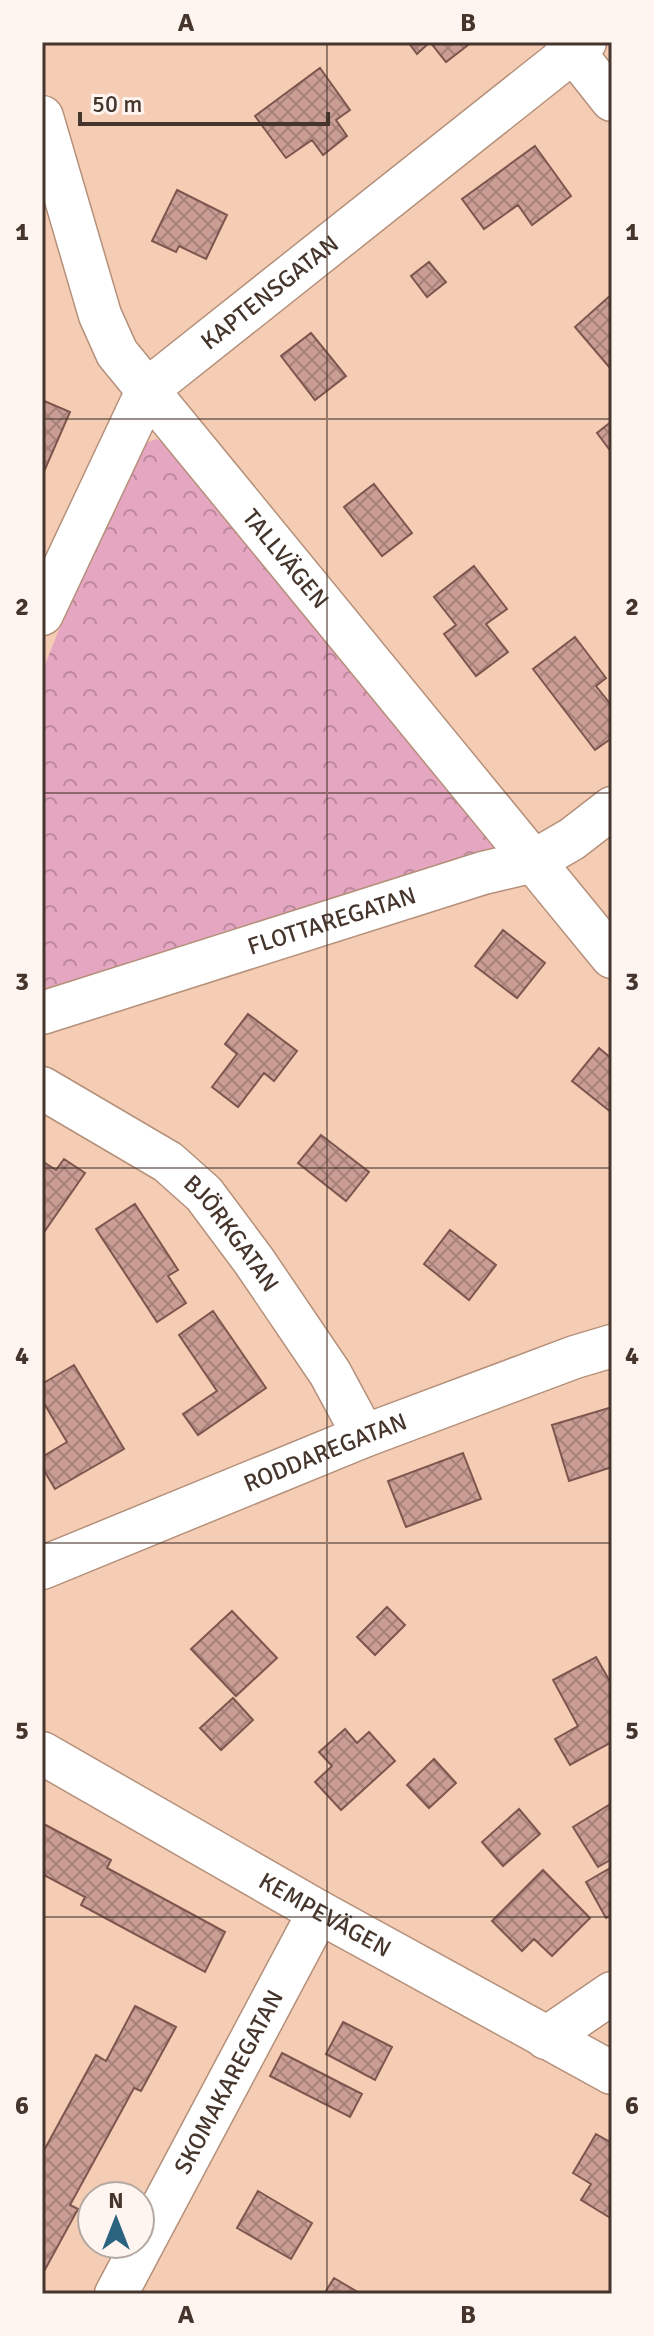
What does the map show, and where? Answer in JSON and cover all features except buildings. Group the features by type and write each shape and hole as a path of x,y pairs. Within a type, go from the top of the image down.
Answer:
{"street":[{"path":"575,45 612,100"},
{"name":"KAPTENSGATAN","path":"42,614 148,389 361,222 575,45"},
{"name":"TALLVÄGEN","path":"42,117 100,315 117,353 612,957"},
{"name":"FLOTTAREGATAN","path":"42,1013 483,873 534,861 572,839 612,808"},
{"name":"BJÖRKGATAN","path":"42,1088 168,1162 204,1194 330,1373 364,1436"},
{"name":"RODDAREGATAN","path":"42,1568 364,1436 612,1346"},
{"name":"KEMPEVÄGEN","path":"42,1753 319,1912 612,2073"},
{"name":"SKOMAKAREGATAN","path":"116,2294 319,1912"},
{"path":"546,2038 612,1993"}],"green space":[{"path":"156,439 177,449 500,850 42,992 42,672 125,466 142,445"}]}
